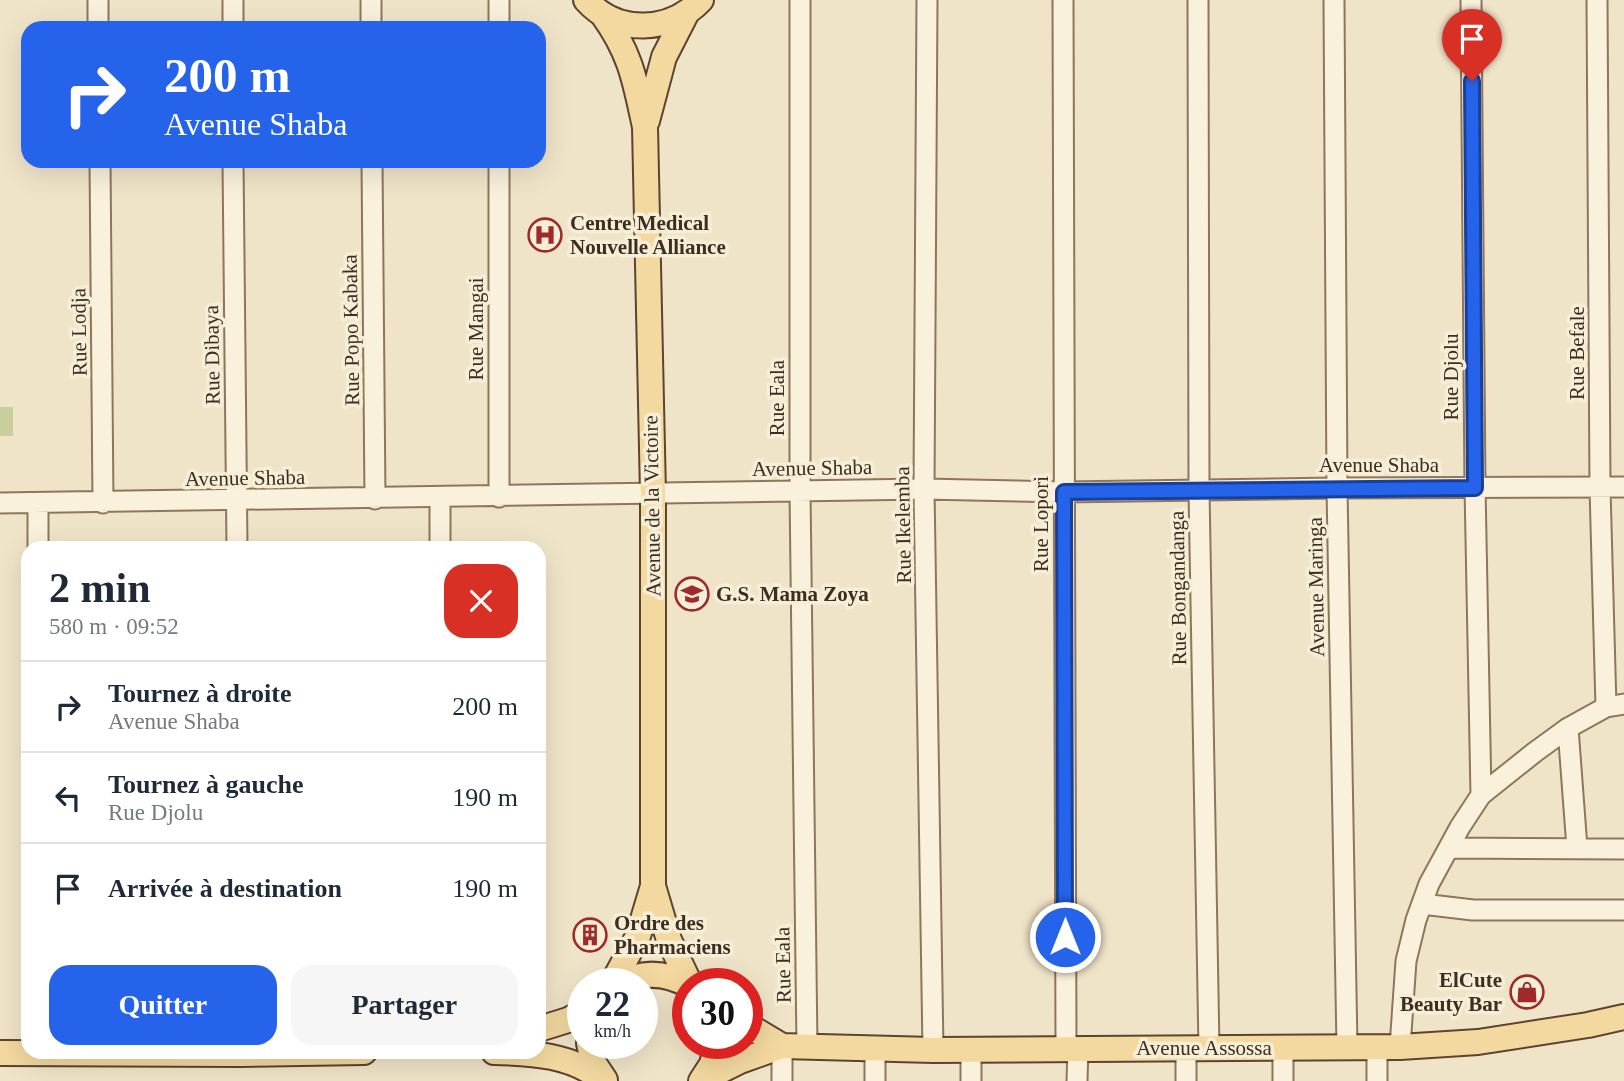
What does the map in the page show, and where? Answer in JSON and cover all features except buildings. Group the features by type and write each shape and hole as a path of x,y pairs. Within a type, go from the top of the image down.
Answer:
{"main road":[{"path":"595,7 619,22 636,26 662,24 694,7"},
{"path":"595,7 617,34 633,69 645,127"},
{"path":"645,127 664,57 694,7"},
{"name":"Avenue de la Victoire","path":"645,127 653,494 653,886"},
{"path":"621,968 638,936 653,886"},
{"path":"653,886 667,933 682,968"},
{"name":"Avenue Assossa","path":"782,1046 933,1050 1388,1047 1478,1041 1624,1017"},
{"path":"546,1027 567,1020"},
{"path":"763,1035 782,1046"},
{"path":"0,1040 21,1040"},
{"path":"701,1081 740,1061 782,1046"},
{"path":"0,1053 21,1053"},
{"path":"546,1055 582,1067 605,1081"},
{"path":"592,1059 605,1081"},
{"path":"701,1081 713,1059"}],"street":[{"path":"98,0 98,21"},
{"path":"233,0 233,21"},
{"path":"371,0 371,21"},
{"path":"499,0 499,21"},
{"name":"Rue Eala","path":"800,0 800,491 807,1047"},
{"name":"Rue Ikelemba","path":"927,0 924,489 933,1050"},
{"name":"Rue Lopori","path":"1063,0 1064,492 1072,1048 1077,1081"},
{"name":"Rue Bongandanga","path":"1186,1081 1197,1049 1198,0"},
{"name":"Avenue Maringa","path":"1334,0 1337,488 1347,1047"},
{"name":"Rue Djolu","path":"1471,0 1475,488 1481,796"},
{"name":"Rue Befale","path":"1597,0 1601,488 1615,705"},
{"name":"Rue Lodja","path":"100,168 103,503"},
{"name":"Rue Dibaya","path":"233,168 237,541"},
{"name":"Rue Popo Kabaka","path":"372,168 376,499"},
{"name":"Rue Mangai","path":"499,168 499,497"},
{"name":"Avenue Shaba","path":"0,503 924,489 1064,492 1624,487"},
{"path":"440,498 440,541"},
{"path":"38,503 38,541"},
{"path":"1377,1081 1388,1047 1406,961 1422,904 1449,848 1481,796 1568,729 1615,705"},
{"path":"1568,729 1577,848"},
{"path":"1449,848 1624,849"},
{"path":"1422,904 1473,910 1624,910"},
{"path":"782,1046 782,1081"},
{"path":"1283,1048 1283,1081"},
{"path":"875,1081 876,1049"},
{"path":"971,1049 971,1081"}],"green space":[{"path":"0,407 13,407 13,436 0,436"}],"place":[{"name":"Centre Medical Nouvelle Alliance","path":"545,235"},
{"name":"G.S. Mama Zoya","path":"692,594"},
{"name":"Ordre des Pharmaciens","path":"590,935"},
{"name":"ElCute Beauty Bar","path":"1527,992"}],"route":[{"path":"1065,937 1064,492 1475,488 1472,81"}]}
